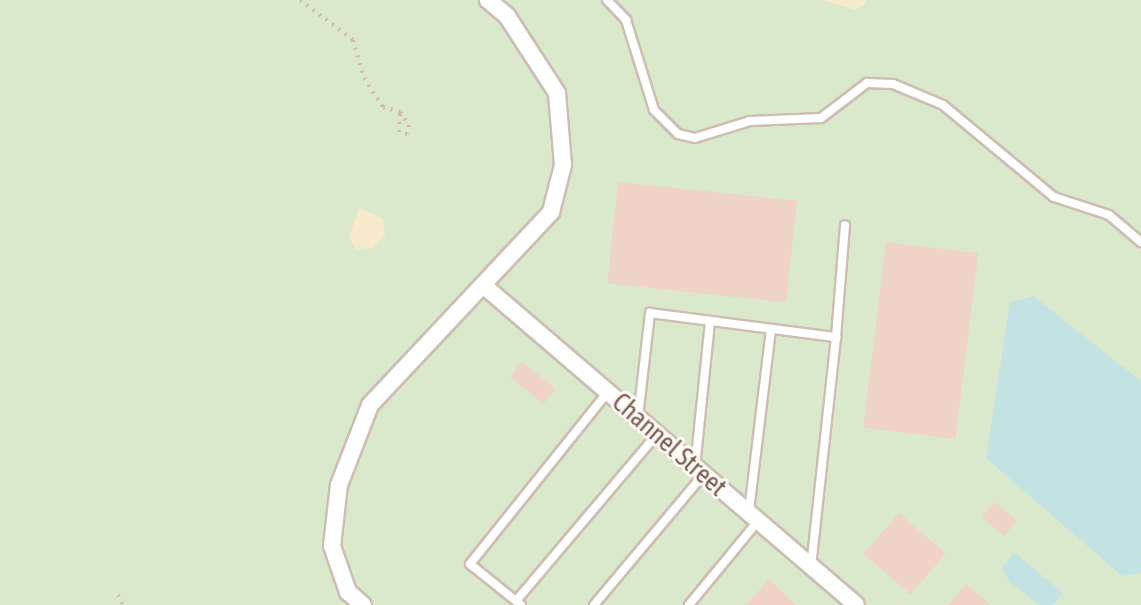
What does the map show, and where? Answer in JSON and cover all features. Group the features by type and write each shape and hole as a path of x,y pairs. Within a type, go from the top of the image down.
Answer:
{"street":[{"path":"363,605 348,592 332,546 339,485 370,405 551,212 563,165 557,93 507,16 488,0"},
{"name":"Channel Street","path":"483,285 856,605"}],"lane":[{"path":"607,0 626,20 654,110 678,134 695,138 750,121 821,118 867,83 916,89 964,120 1028,180 1109,215 1141,242"},
{"path":"811,567 845,225"},
{"path":"638,418 650,313 836,337"},
{"path":"594,605 700,471 710,321"},
{"path":"689,605 753,517 771,329"},
{"path":"608,392 470,564 519,603 657,434"}],"path":[{"path":"300,0 341,27 383,107 400,112 409,125 407,134 399,132 400,112"},
{"path":"118,595 123,605"}],"green space":[{"path":"0,0 1141,0 1141,605 0,605"}],"sand":[{"path":"823,0 865,0 866,4 855,10"},
{"path":"359,208 383,218 385,235 373,248 356,249 349,238"}],"water":[{"path":"1033,296 1141,381 1141,573 1122,576 986,458 1010,302"},
{"path":"1014,552 1063,593 1053,605 1039,605 1009,581 1002,568"}],"building":[{"path":"618,182 797,201 786,302 607,283"},
{"path":"886,242 978,253 956,439 863,428"},
{"path":"522,362 555,389 543,404 510,377"},
{"path":"995,502 1017,521 1004,536 982,517"},
{"path":"899,513 946,554 910,594 864,554"},
{"path":"769,579 796,605 746,605"},
{"path":"966,584 991,605 948,605"}]}
